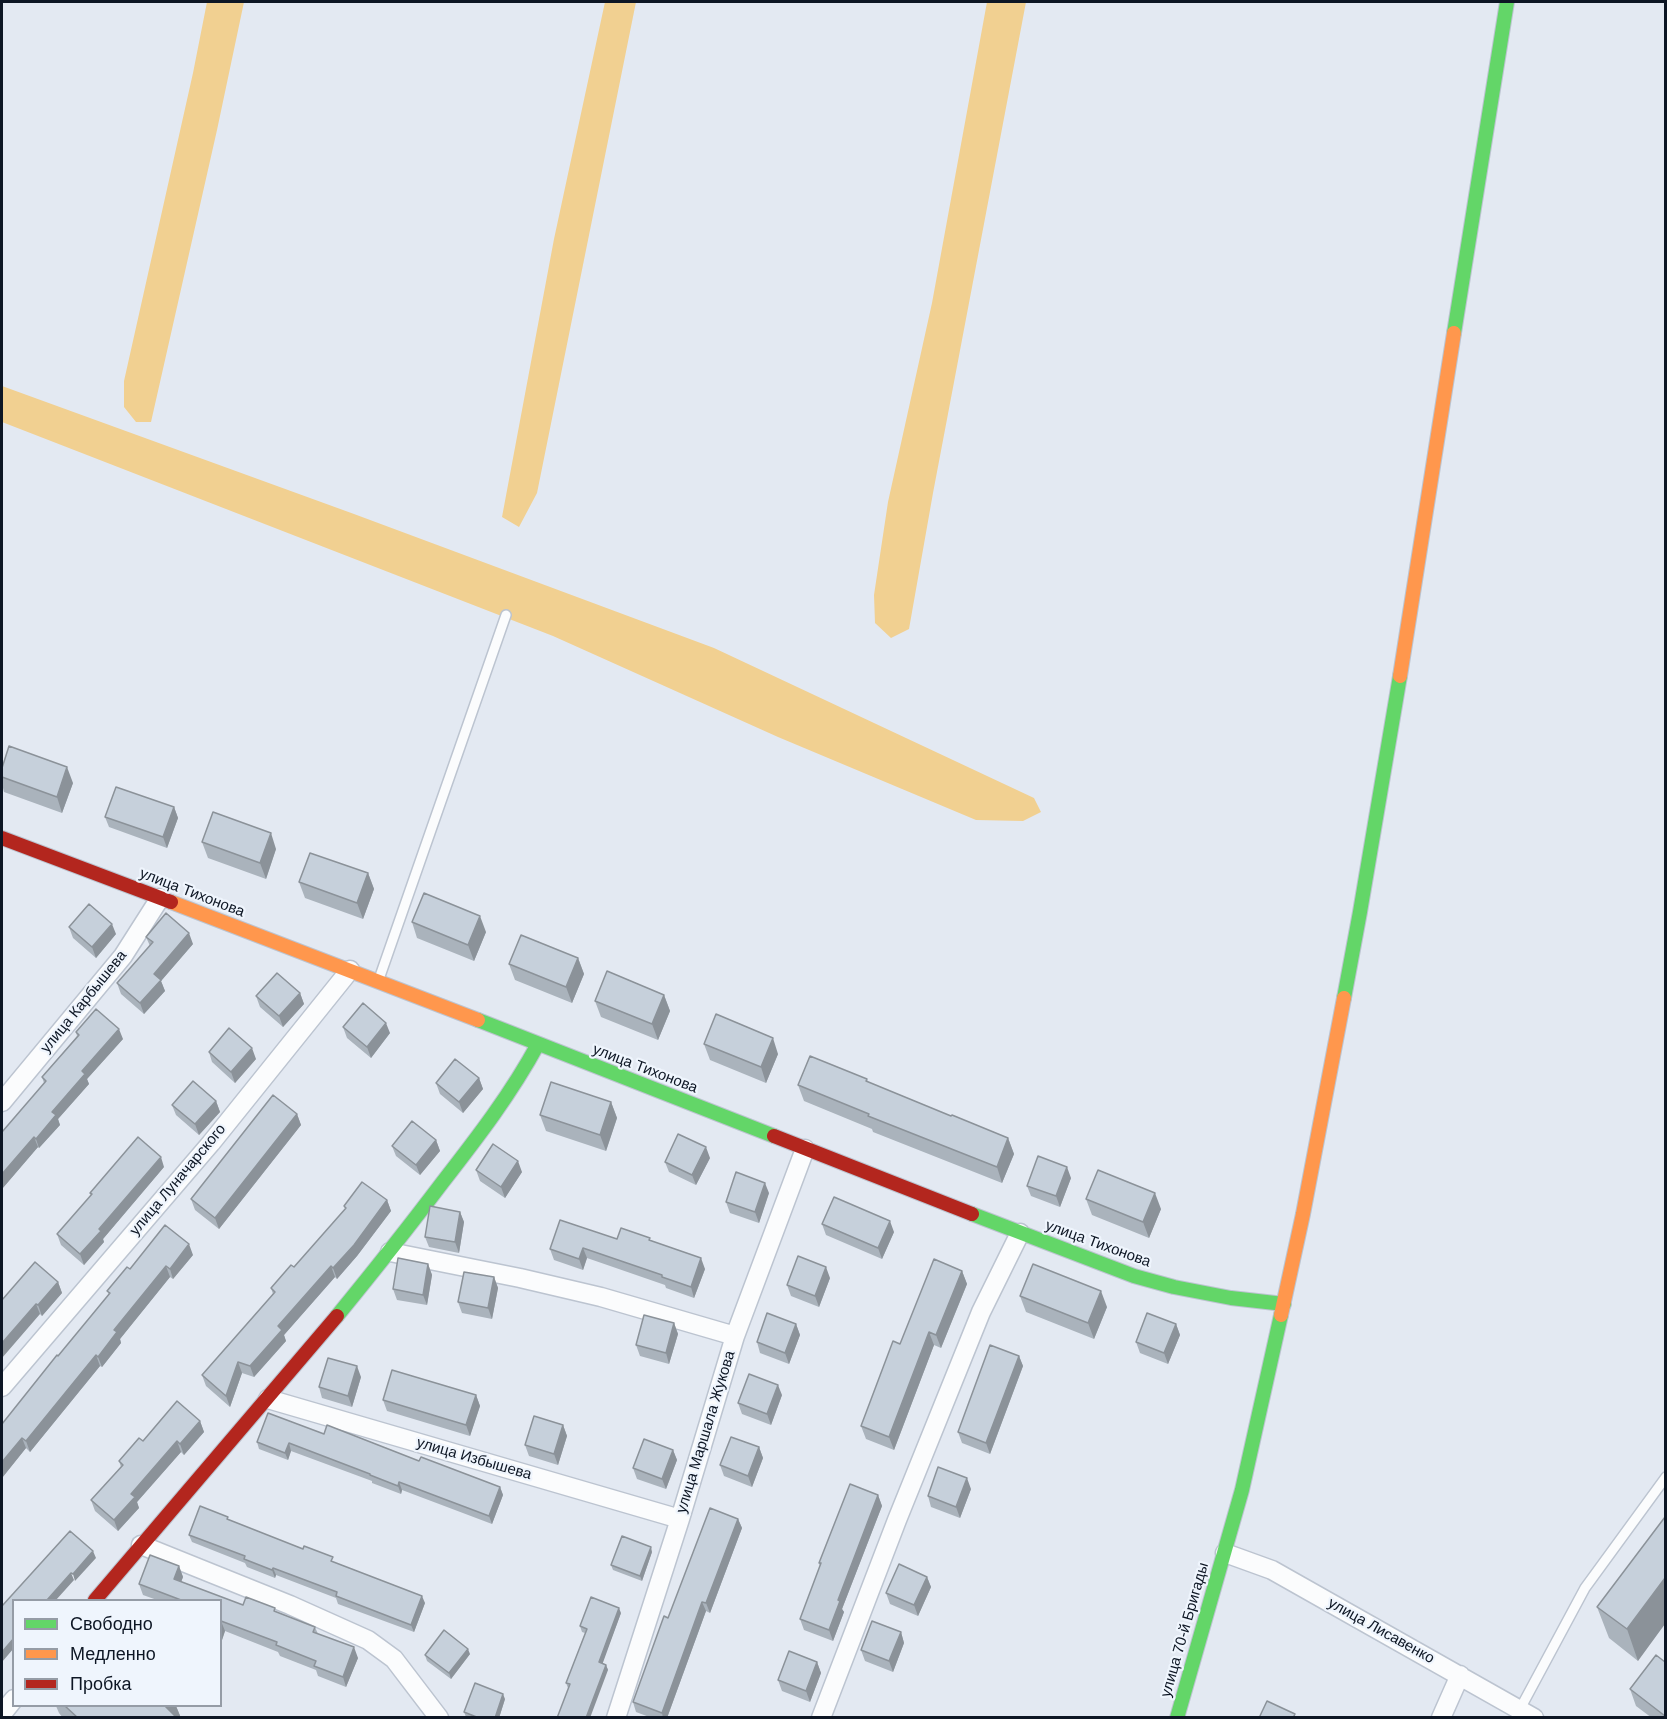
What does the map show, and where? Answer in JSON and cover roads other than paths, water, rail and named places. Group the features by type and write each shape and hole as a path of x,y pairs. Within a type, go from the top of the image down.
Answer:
{"street":[{"name":"улица 70-й Бригады","path":"1176,1718 1242,1490 1303,1214 1376,820 1508,2"},
{"name":"улица Тихонова","path":"2,838 350,970 1134,1276 1174,1287 1231,1298 1284,1304"},
{"name":"улица Карбышева","path":"2,1102 123,956 160,898"},
{"name":"улица Луначарского","path":"2,1387 211,1143 350,970"},
{"path":"96,1599 268,1399 390,1252 508,1096 538,1044"},
{"name":"улица Маршала Жукова","path":"616,1718 680,1519 735,1336 805,1149"},
{"path":"821,1718 981,1312 1020,1233"},
{"path":"390,1252 601,1297 735,1336"},
{"name":"улица Избышева","path":"268,1399 680,1519"},
{"path":"141,1545 290,1605 368,1640 394,1659 439,1718"},
{"name":"улица Лисавенко","path":"1225,1553 1272,1570 1527,1713"},
{"path":"1441,1718 1460,1675"},
{"path":"2,1714 12,1702"}],"lane":[{"path":"379,982 506,615"},
{"path":"1527,1713 1585,1588 1665,1477"}]}
